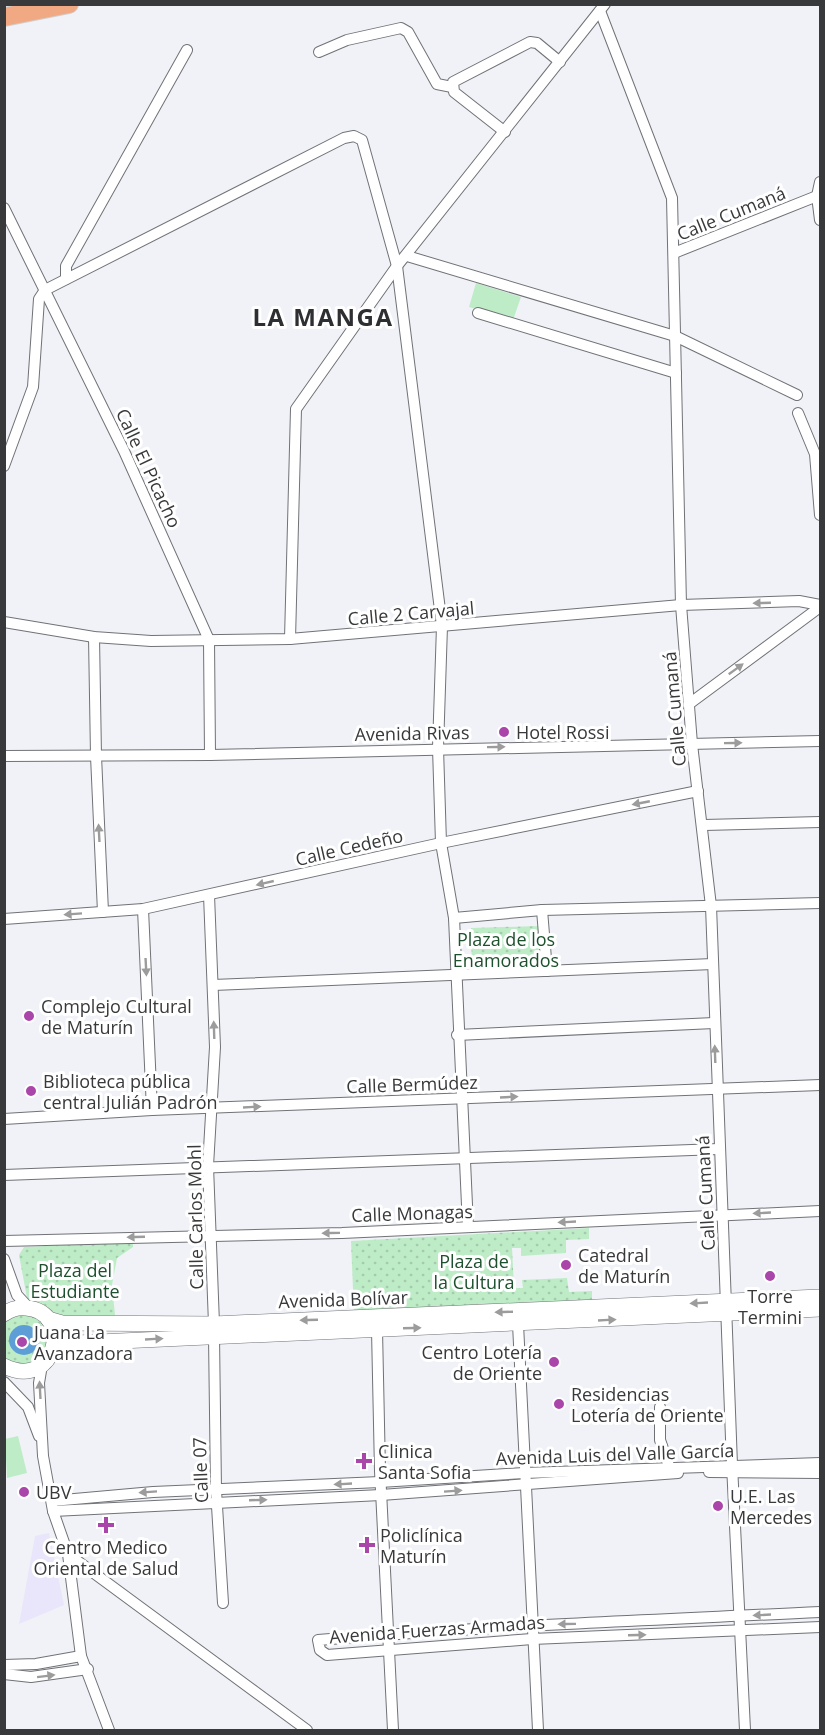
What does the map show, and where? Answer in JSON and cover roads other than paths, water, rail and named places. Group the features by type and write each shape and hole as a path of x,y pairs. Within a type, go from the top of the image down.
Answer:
{"highway":[{"path":"4,17 61,6"}],"street":[{"path":"4,26 61,6"},
{"path":"290,639 296,409 397,266 603,8"},
{"path":"603,8 672,198 674,253"},
{"path":"319,52 347,40 400,28 408,32 437,84 452,87 506,132"},
{"path":"452,87 453,82 530,42 537,43 560,62"},
{"path":"66,279 66,266 187,50"},
{"path":"4,466 33,387 39,299 45,290 344,138 354,136 362,140 397,266 442,626 438,748 441,843 454,918 457,1035 468,1227"},
{"path":"820,182 817,196 820,220"},
{"name":"Calle Cumaná","path":"745,1731 728,1307 716,1087 711,906 704,825 692,744 681,605 674,253 817,196"},
{"name":"Calle El Picacho","path":"4,208 124,451 209,640 210,755"},
{"path":"407,256 675,336 797,395"},
{"path":"477,313 676,373"},
{"path":"798,413 815,454 820,515"},
{"name":"Calle 2 Carvajal","path":"4,622 94,637 151,641 290,639 681,605 799,602 820,606"},
{"path":"689,704 820,606"},
{"path":"94,637 96,756 103,912"},
{"name":"Avenida Rivas","path":"4,756 210,755 820,741"},
{"name":"Calle Cedeño","path":"4,919 143,909 441,843 698,791"},
{"path":"704,825 820,822"},
{"name":"Calle Carlos Mohl","path":"209,895 215,1047 208,1166 214,1330"},
{"path":"454,918 542,910 820,903"},
{"path":"143,909 152,1110"},
{"path":"542,910 547,971"},
{"path":"213,985 713,964"},
{"path":"457,1035 714,1023"},
{"name":"Calle Bermúdez","path":"4,1119 152,1110 210,1110 820,1084"},
{"path":"4,1175 208,1166 465,1161 719,1149"},
{"name":"Calle Monagas","path":"4,1241 468,1227 820,1210"},
{"path":"4,1259 17,1295 29,1308 48,1319 53,1328 54,1347 42,1365 39,1383 44,1456 52,1506 68,1554 81,1656 88,1669 109,1731"},
{"path":"6,1313 17,1295"},
{"name":"Avenida Bolívar","path":"48,1319 62,1323 214,1330 377,1330 518,1324 820,1297"},
{"name":"Avenida Bolívar","path":"54,1347 214,1330 728,1307 820,1309"},
{"path":"6,1313 29,1308"},
{"path":"518,1324 524,1486 538,1731"},
{"name":"Calle 07","path":"214,1330 216,1490 223,1603"},
{"path":"377,1330 380,1482 393,1731"},
{"path":"4,1366 23,1371 42,1365"},
{"path":"4,1382 28,1407 44,1456"},
{"path":"660,1407 660,1440 669,1466"},
{"name":"Avenida Luis del Valle García","path":"52,1506 381,1495 820,1463"},
{"name":"Avenida Luis del Valle García","path":"52,1506 153,1492 669,1466 820,1473"},
{"path":"68,1554 307,1731"},
{"name":"Avenida Fuerzas Armadas","path":"820,1612 626,1623 531,1624 318,1640 322,1654 532,1639 820,1627"},
{"path":"4,1665 36,1664 81,1656"},
{"path":"4,1674 31,1677 88,1669"}],"water":[{"path":"24,1325 35,1329 39,1340 35,1351 24,1355 13,1351 9,1340 13,1329"}],"place":[{"name":"Hotel Rossi","path":"504,732"},
{"name":"Complejo Cultural de Maturín","path":"29,1016"},
{"name":"Biblioteca pública central Julián Padrón","path":"31,1091"},
{"name":"Catedral de Maturín","path":"566,1265"},
{"name":"Torre Termini","path":"770,1276"},
{"name":"Juana La Avanzadora","path":"22,1342"},
{"name":"Centro Lotería de Oriente","path":"554,1362"},
{"name":"Residencias Lotería de Oriente","path":"559,1404"},
{"name":"Clinica Santa Sofia","path":"364,1461"},
{"name":"UBV","path":"24,1492"},
{"name":"U.E. Las Mercedes","path":"718,1506"},
{"name":"Centro Medico Oriental de Salud","path":"106,1525"},
{"name":"Policlínica Maturín","path":"367,1545"}],"district":[{"name":"LA MANGA","path":"323,316"}],"park label":[{"name":"Plaza de los Enamorados","path":"506,949"},
{"name":"Plaza de la Cultura","path":"474,1271"},
{"name":"Plaza del Estudiante","path":"75,1280"}]}
